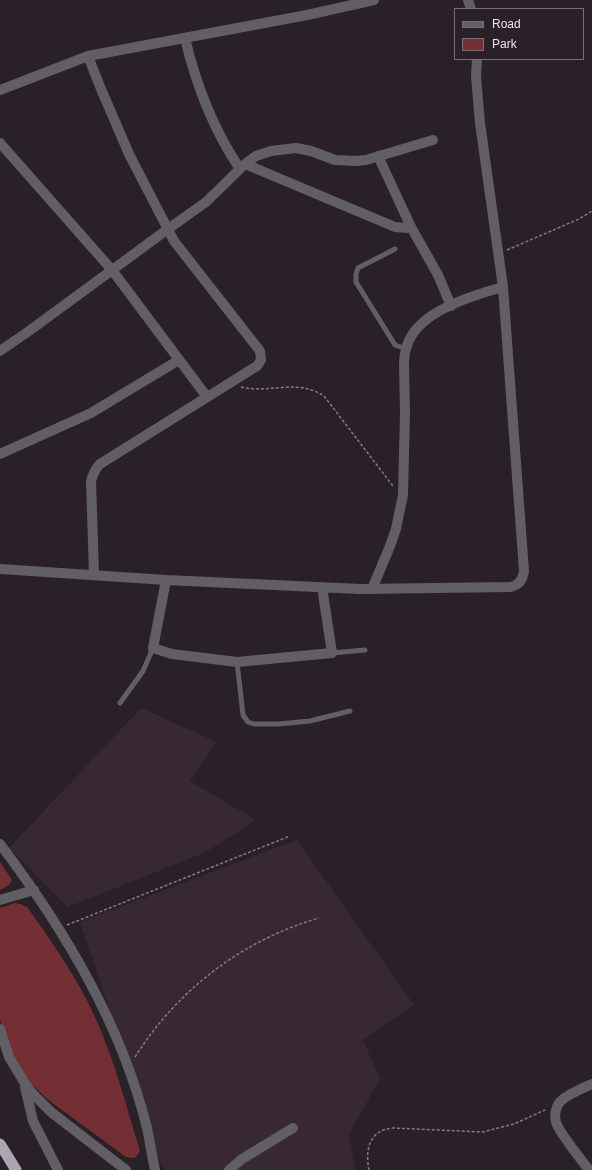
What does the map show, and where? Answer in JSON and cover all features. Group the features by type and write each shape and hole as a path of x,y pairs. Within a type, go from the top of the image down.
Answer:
{"highway":[{"path":"0,1144 16,1170"}],"street":[{"path":"0,90 88,56 299,16 374,0"},
{"path":"185,38 194,72 206,106 222,139 242,167 395,227 411,227"},
{"path":"88,56 126,148 174,241 261,354 261,360 258,366 230,382 97,467 91,481 94,574"},
{"path":"0,569 94,574 166,580 372,589 511,587 522,579 524,571 503,287 480,123 476,76 477,60"},
{"path":"0,351 206,202 242,167 262,153 289,148 304,149 326,158 356,162 433,140"},
{"path":"0,143 112,270 207,397"},
{"path":"378,156 411,227 438,275 451,306"},
{"path":"372,589 396,529 403,495 405,413 404,365 406,349 412,335 421,324 451,306 477,295 503,287"},
{"path":"0,454 91,413 180,360"},
{"path":"166,580 153,648 172,654 237,662 332,653 322,587"},
{"path":"0,844 34,890 58,928 97,995 110,1022 128,1069 147,1129 155,1170"},
{"path":"0,900 34,890"},
{"path":"0,1029 9,1057 33,1094 51,1112 126,1170"},
{"path":"24,1082 33,1121 58,1170"},
{"path":"589,1170 557,1126 555,1122 555,1112 559,1103 563,1099 592,1084"},
{"path":"229,1170 242,1159 293,1128"}],"lane":[{"path":"395,249 358,268 356,282 394,345 406,349"},
{"path":"120,703 142,671 153,648"},
{"path":"332,653 365,650"},
{"path":"237,662 243,715 246,720 251,723 279,724 310,722 350,711"}],"path":[{"path":"498,254 579,219 592,211"},
{"path":"230,382 246,388 298,387 312,390 324,396 394,488 403,495"},
{"path":"58,928 290,836"},
{"path":"128,1069 142,1046 160,1022 183,998 216,969 247,948 282,930 320,918"},
{"path":"369,1170 367,1155 370,1143 375,1136 383,1130 393,1128 488,1132 504,1128 530,1118 559,1103"}],"shaded area":[{"path":"141,708 217,742 190,781 256,820 206,852 68,907 9,848"},
{"path":"297,840 414,1005 363,1040 380,1079 349,1134 355,1170 164,1170 155,1150 131,1073 80,922"}],"green space":[{"path":"0,862 12,880 9,885 0,890"},
{"path":"15,903 27,907 71,973 94,1015 114,1065 125,1099 140,1151 136,1157 126,1157 47,1099 30,1082 16,1062 6,1040 0,1019 0,908"}]}
